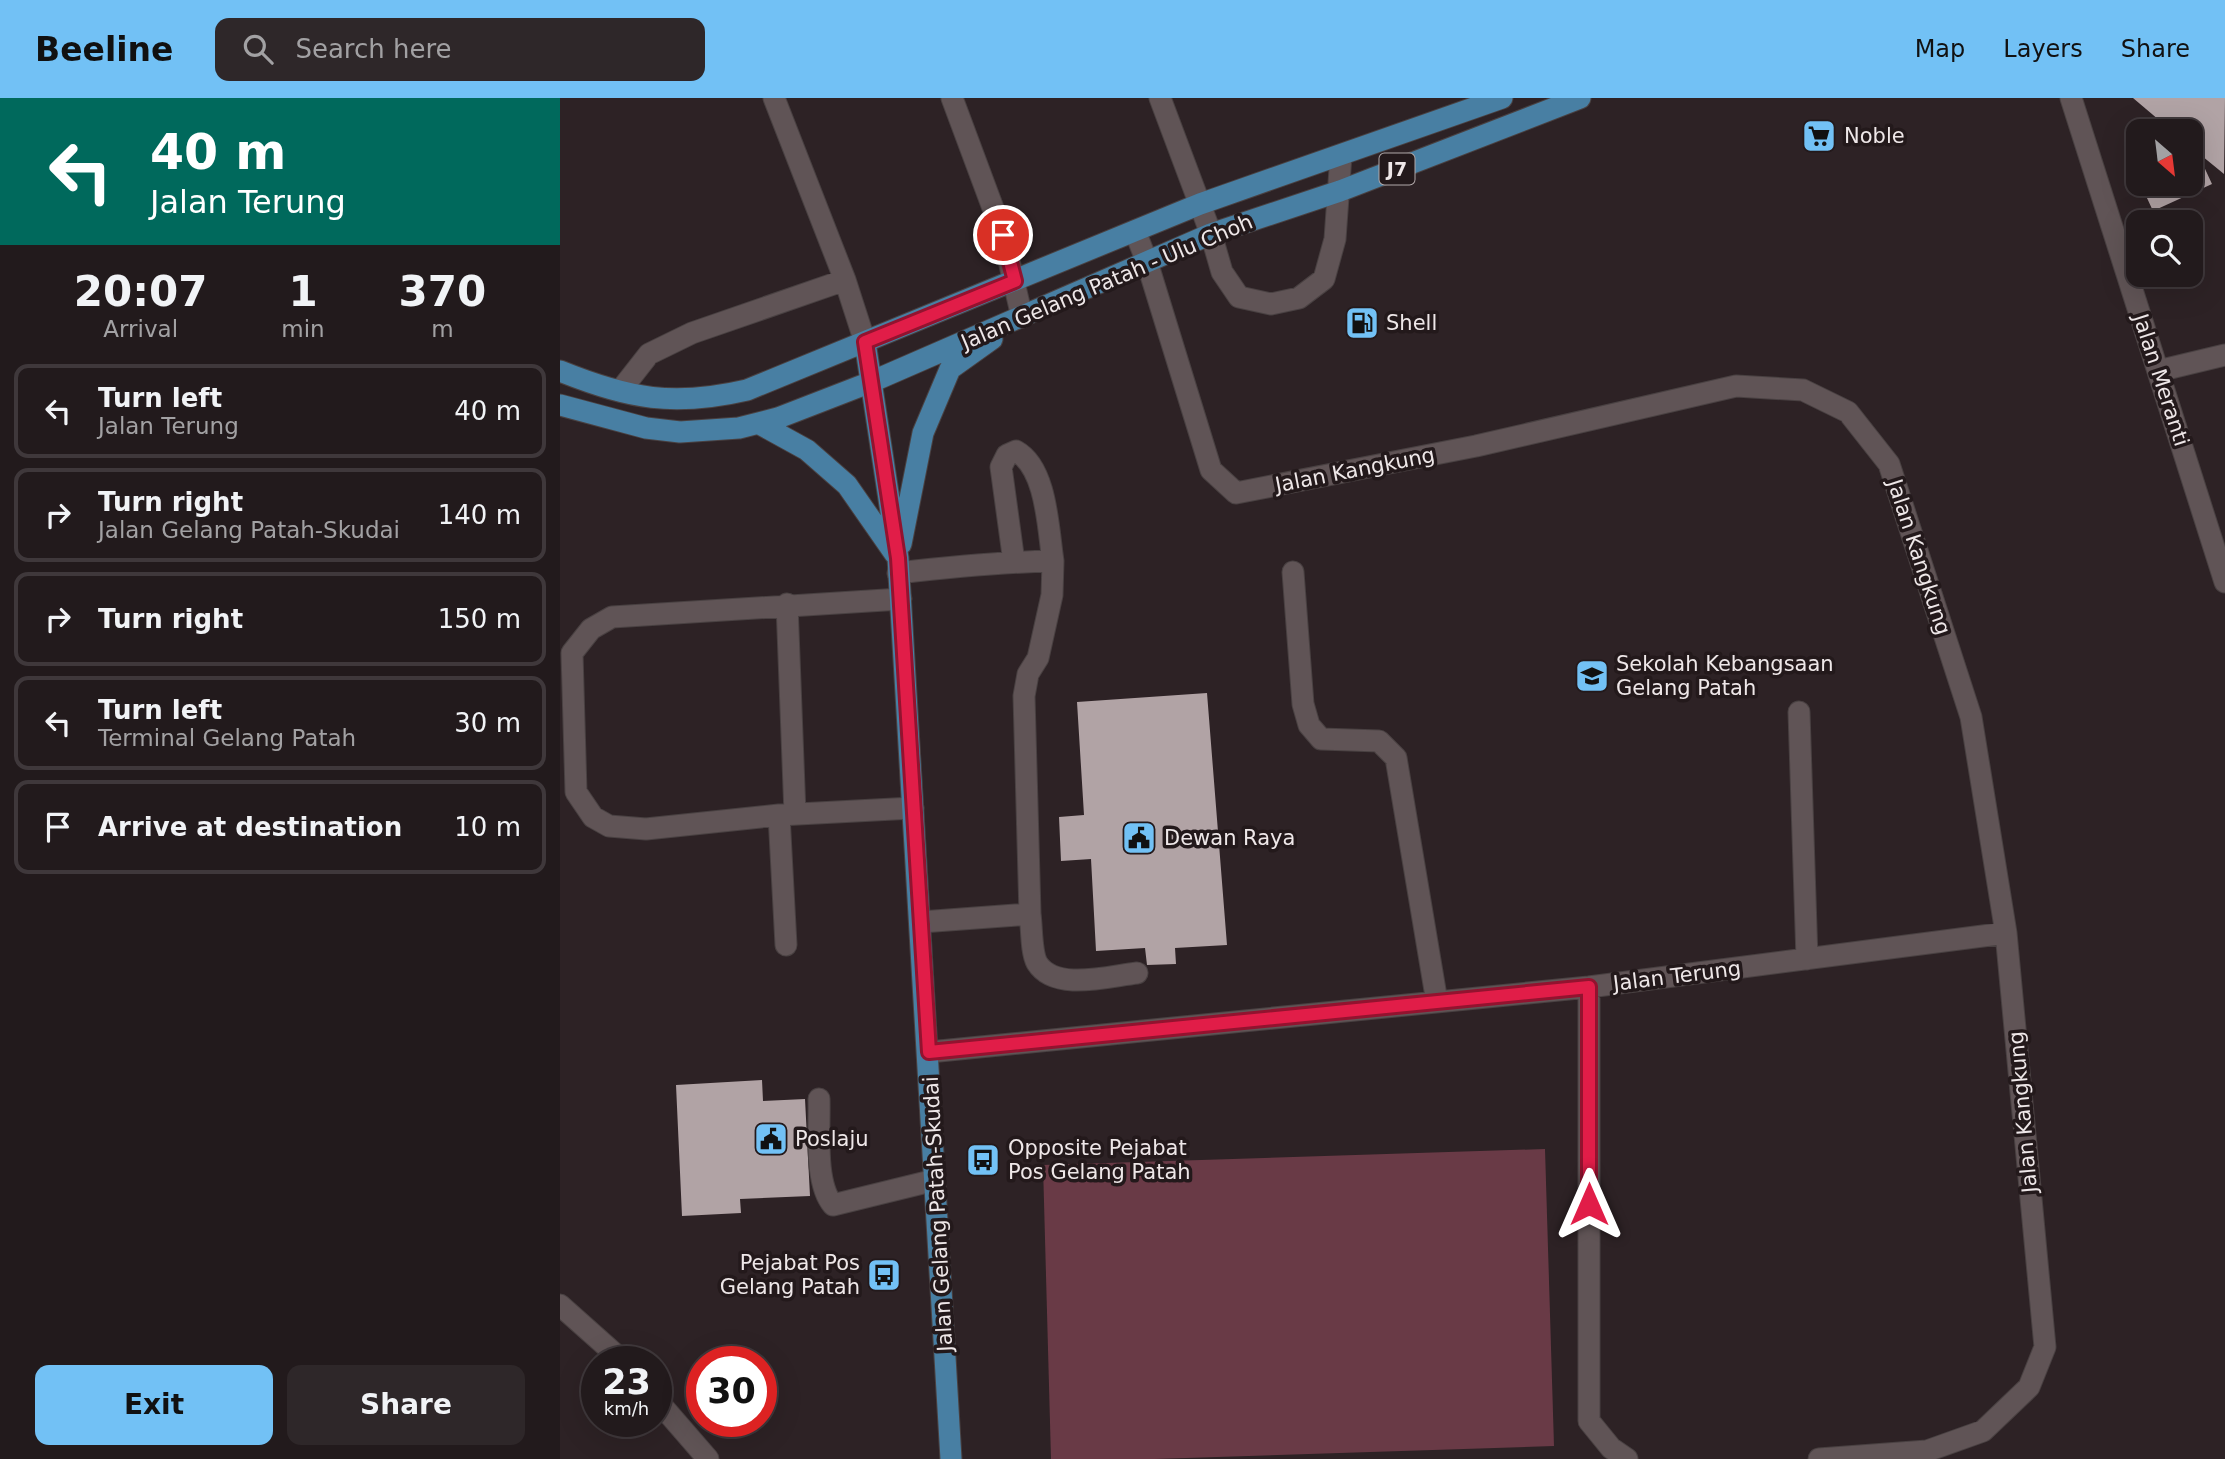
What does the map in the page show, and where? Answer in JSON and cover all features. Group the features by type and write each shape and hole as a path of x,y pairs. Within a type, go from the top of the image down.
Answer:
{"main road":[{"name":"Jalan Gelang Patah - Ulu Choh","path":"560,371 620,391 674,401 708,399 747,390 1200,204 1502,98"},
{"name":"Jalan Gelang Patah - Ulu Choh","path":"560,405 646,428 680,432 711,431 758,423 871,382 1211,234 1340,191 1580,98"},
{"path":"898,566 923,433 950,369 1021,317"},
{"name":"Jalan Gelang Patah-Skudai","path":"865,342 901,599 951,1459"},
{"path":"758,423 807,450 847,485 898,566"}],"street":[{"path":"774,98 845,281 865,342"},
{"path":"952,98 1003,235 1021,317"},
{"path":"1160,98 1211,234 1222,272 1240,297 1271,304 1299,298 1324,279 1335,239 1341,155"},
{"name":"Jalan Meranti","path":"2071,98 2158,371 2218,533 2225,582"},
{"name":"Jalan Kangkung","path":"1135,231 1211,470 1236,493 1476,446 1736,386 1803,390 1848,412 1889,464 1971,717 2007,933 2045,1347 2029,1387 1983,1431 1927,1451 1819,1459"},
{"path":"620,391 649,354 692,333 845,281"},
{"path":"2158,371 2225,355"},
{"path":"1014,562 1001,467 1007,455 1016,451 1027,457 1039,479 1053,561 1052,595 1038,658 1028,674 1024,696 1030,914 1036,962 1049,975 1067,980 1137,973"},
{"path":"898,566 1053,561"},
{"path":"1293,572 1303,704 1309,725 1321,738 1379,741 1396,758 1437,1002"},
{"path":"901,599 612,617 591,629 572,653 576,792 593,817 609,826 646,829 787,814 914,808"},
{"path":"786,945 787,604"},
{"path":"1799,712 1807,959"},
{"path":"921,922 1030,914"},
{"name":"Jalan Terung","path":"929,1052 1589,987 2007,933"},
{"path":"1589,987 1589,1421 1611,1448 1627,1459"},
{"path":"819,1100 823,1194 833,1205 934,1180"},
{"path":"560,1306 606,1346"},
{"path":"672,1417 708,1459"}],"shaded area":[{"path":"1545,1149 1554,1446 1155,1459 1051,1459 1043,1165"}],"building":[{"path":"2133,98 2225,98 2224,174 2203,157 2203,119 2158,119"},
{"path":"2203,164 2212,184 2203,188"},
{"path":"2146,196 2186,196 2155,210 2153,210"},
{"name":"Dewan Raya","path":"1207,693 1227,945 1175,948 1176,964 1147,965 1145,948 1096,951 1091,859 1061,861 1059,817 1084,815 1077,702"},
{"path":"762,1080 763,1101 805,1099 810,1196 740,1199 741,1213 682,1216 676,1085"}],"place":[{"name":"Noble","path":"1819,136"},
{"name":"Shell","path":"1362,323"},
{"name":"Sekolah Kebangsaan Gelang Patah","path":"1592,676"},
{"name":"Dewan Raya","path":"1139,838"},
{"name":"Poslaju","path":"771,1139"},
{"name":"Opposite Pejabat Pos Gelang Patah","path":"983,1160"},
{"name":"Pejabat Pos Gelang Patah","path":"884,1275"}],"route":[{"path":"1003,235 1015,281 865,342 898,558 929,1052 1589,987 1589,1204"}]}
